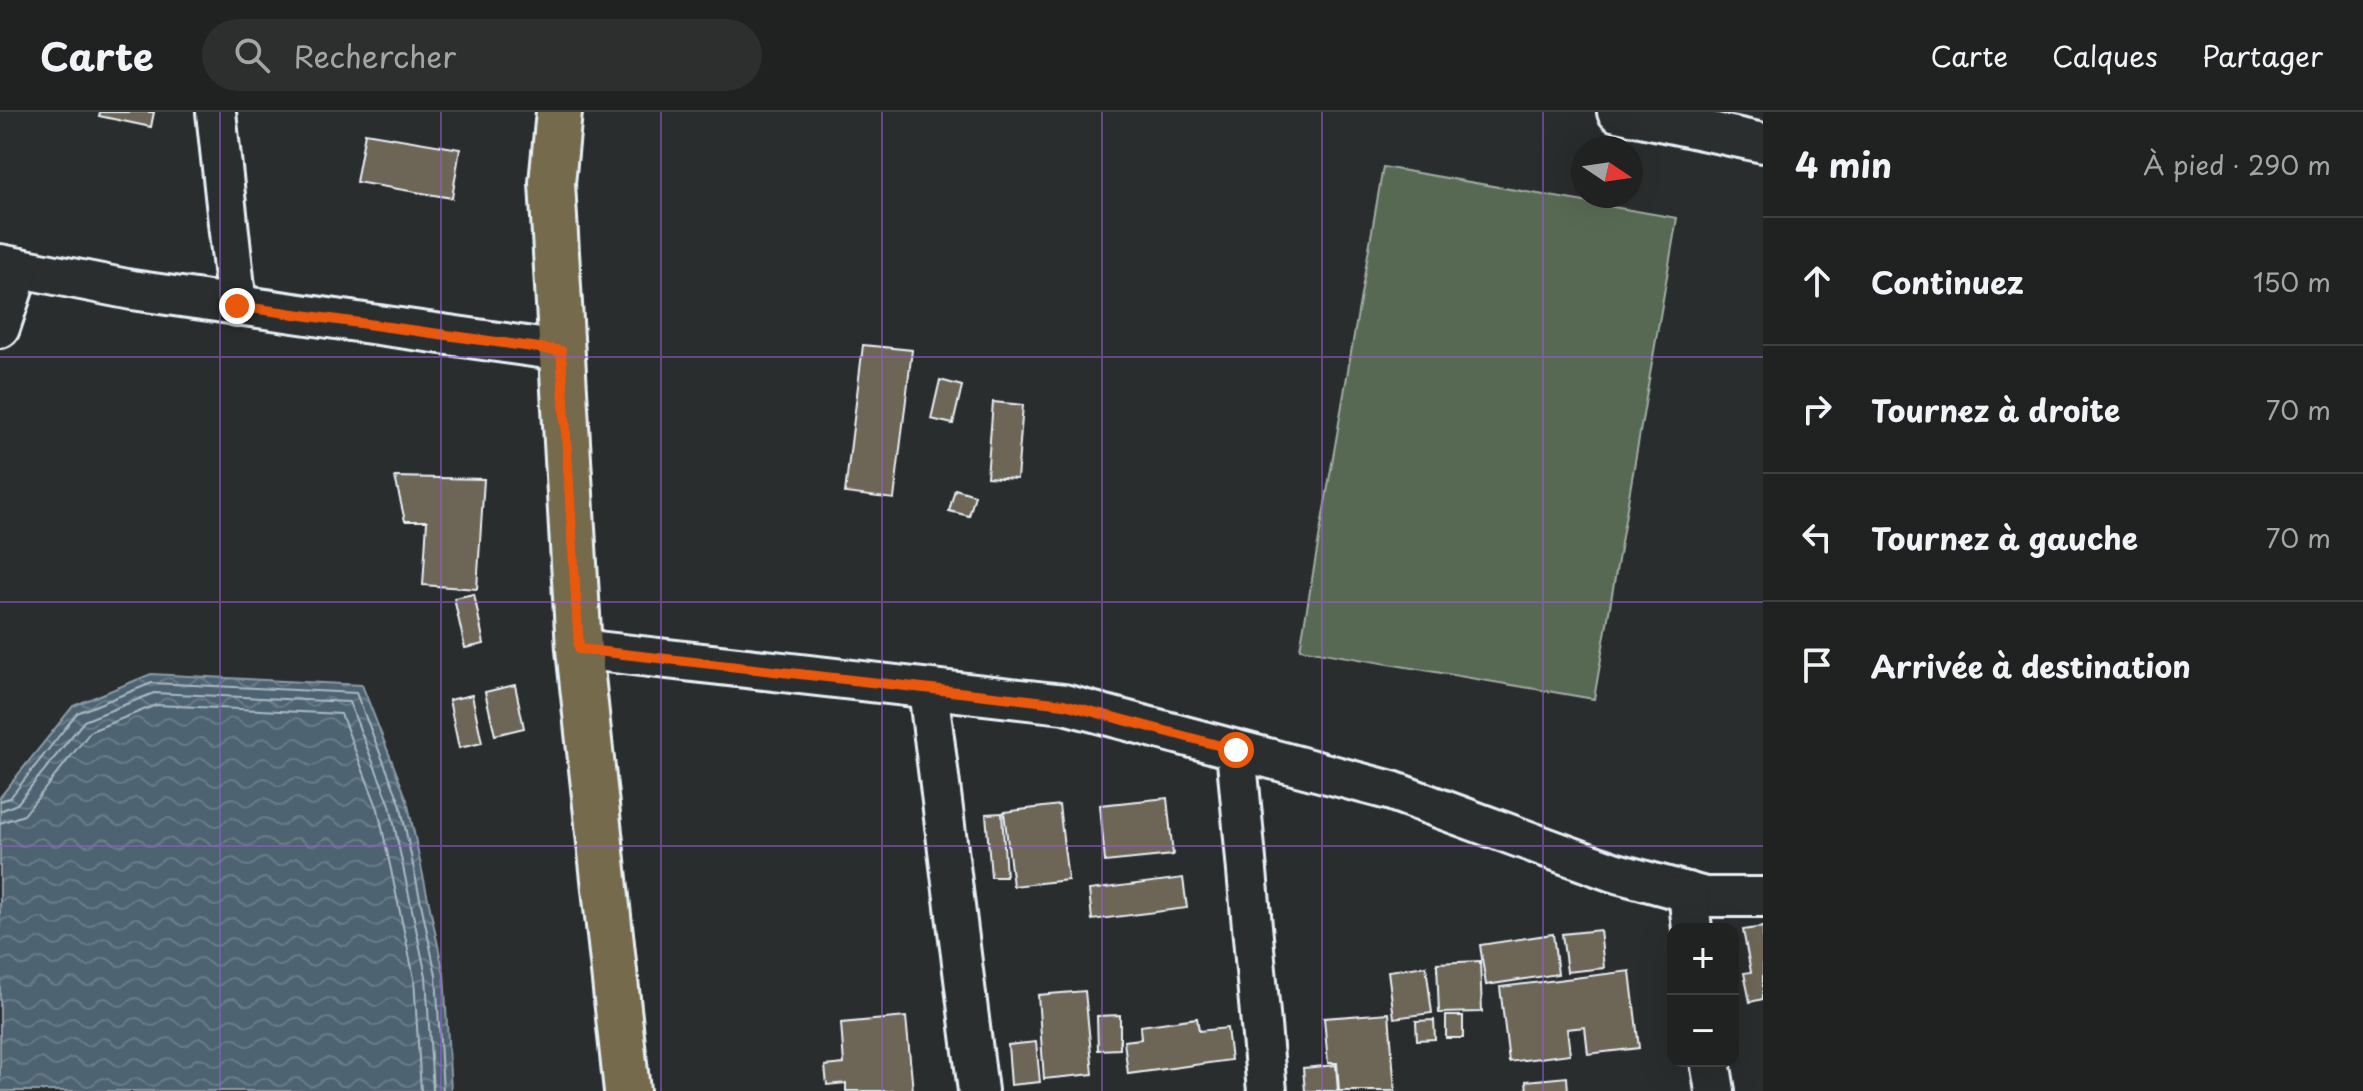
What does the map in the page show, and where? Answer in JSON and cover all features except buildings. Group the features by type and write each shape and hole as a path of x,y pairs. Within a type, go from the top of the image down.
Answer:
{"main road":[{"path":"559,112 552,183 579,649 627,1091"}],"street":[{"path":"216,112 237,306"},
{"path":"1617,112 1763,143"},
{"path":"0,328 10,266 237,306 561,351"},
{"path":"579,649 1064,704 1392,791 1613,872 1690,911 1705,897 1763,897"},
{"path":"928,689 978,1091"},
{"path":"1236,750 1267,1091"},
{"path":"1711,1067 1715,1091"}],"green space":[{"path":"1383,167 1571,200 1571,208 1619,208 1677,218 1594,699 1300,649"}],"water":[{"path":"151,674 362,685 407,800 444,974 451,1091 0,1091 0,797 73,706"}],"route":[{"path":"237,306 561,351 579,649 1064,704 1236,750"}]}
